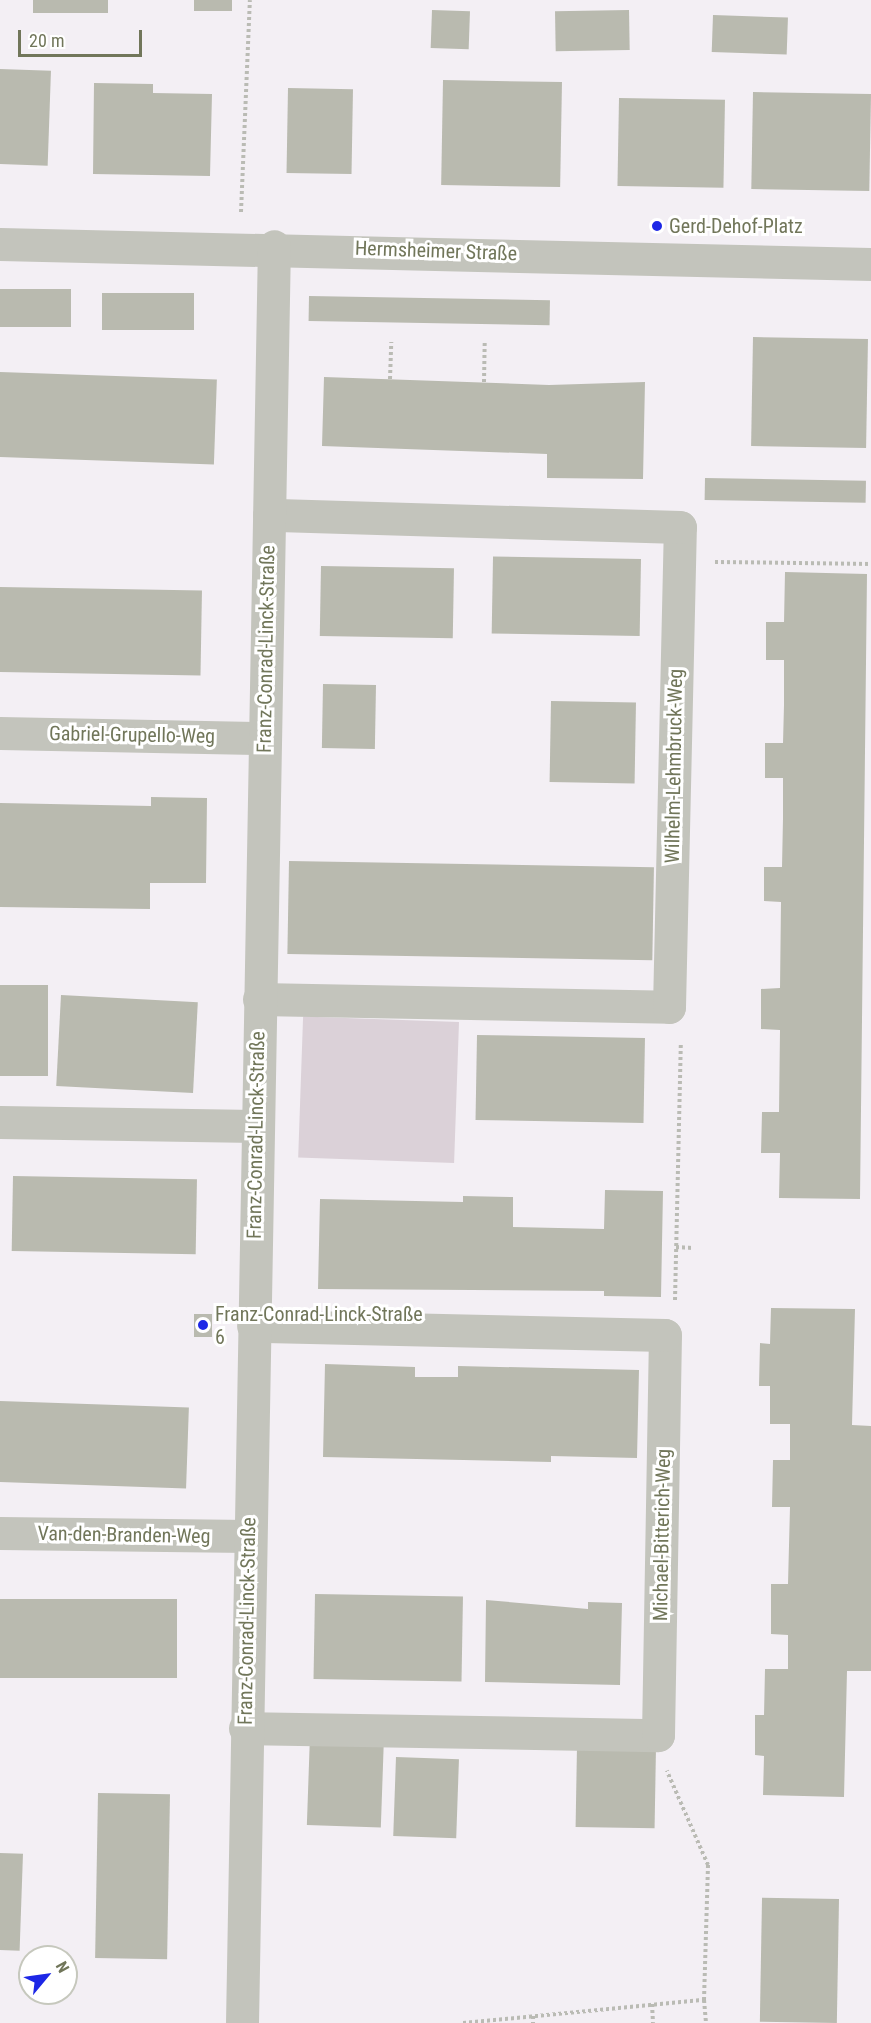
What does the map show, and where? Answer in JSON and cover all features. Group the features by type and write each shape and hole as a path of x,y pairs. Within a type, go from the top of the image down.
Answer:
{"street":[{"name":"Hermsheimer Straße","path":"0,244 274,246 871,264"},
{"name":"Franz-Conrad-Linck-Straße","path":"242,2023 245,1728 274,246"},
{"name":"Wilhelm-Lehmbruck-Weg","path":"268,515 680,527 669,1007"},
{"name":"Gabriel-Grupello-Weg","path":"0,733 264,738"},
{"path":"259,999 669,1007"},
{"path":"0,1122 257,1126"},
{"path":"253,1326 665,1335"},
{"name":"Michael-Bitterich-Weg","path":"658,1735 665,1335"},
{"name":"Van-den-Branden-Weg","path":"0,1533 249,1536"},
{"path":"245,1728 658,1735"}],"path":[{"path":"240,247 250,0"},
{"path":"390,379 391,342"},
{"path":"484,382 485,343"},
{"path":"679,562 871,564"},
{"path":"665,1335 674,1310 681,1028 669,1007"},
{"path":"676,1247 693,1248"},
{"path":"658,1735 672,1789 708,1865 704,2000 706,2023"},
{"path":"464,2023 704,2000"},
{"path":"652,2004 652,2023"},
{"path":"533,2016 533,2023"}],"shaded area":[{"path":"303,1017 459,1022 454,1163 298,1157"}],"building":[{"path":"33,0 108,0 108,13 33,13"},
{"path":"194,0 232,0 232,11 194,11"},
{"path":"432,10 470,11 469,49 431,48"},
{"path":"629,10 630,50 556,51 555,11"},
{"path":"713,15 788,18 787,55 712,52"},
{"path":"0,69 51,71 48,166 0,164"},
{"path":"443,80 562,82 560,187 441,185"},
{"path":"94,83 153,84 153,93 212,94 210,176 93,174"},
{"path":"288,88 353,89 352,174 287,173"},
{"path":"753,92 871,94 869,191 751,189"},
{"path":"619,98 725,100 723,188 617,186"},
{"path":"0,289 71,289 71,327 0,327"},
{"path":"102,293 194,293 194,330 102,330"},
{"path":"309,296 550,300 550,325 309,321"},
{"path":"753,337 868,339 866,448 751,446"},
{"path":"0,372 217,380 214,465 0,457"},
{"path":"324,377 549,385 645,382 643,479 547,478 547,454 322,446"},
{"path":"705,478 866,481 866,503 705,500"},
{"path":"493,556 641,559 640,636 492,633"},
{"path":"321,566 454,568 453,638 320,636"},
{"path":"785,572 867,574 860,1199 779,1198 780,1153 761,1153 762,1112 779,1112 780,1030 761,1029 761,989 780,988 781,902 764,901 764,867 782,867 783,818 783,778 765,778 765,743 783,743 784,660 766,660 766,622 784,622"},
{"path":"0,587 202,591 200,676 0,672"},
{"path":"323,684 376,685 375,749 322,748"},
{"path":"551,701 636,702 635,783 550,782"},
{"path":"151,797 207,798 206,883 150,883 150,909 0,907 0,803 151,806"},
{"path":"289,861 654,867 652,960 287,954"},
{"path":"0,985 48,985 48,1076 0,1076"},
{"path":"61,995 198,1002 193,1093 56,1086"},
{"path":"477,1035 645,1038 643,1123 476,1120"},
{"path":"13,1176 197,1179 196,1254 12,1251"},
{"path":"605,1190 663,1191 661,1297 604,1296 604,1291 318,1289 320,1199 463,1202 463,1196 513,1197 513,1227 604,1229"},
{"path":"771,1308 855,1309 852,1425 871,1426 871,1671 847,1671 844,1797 763,1795 764,1756 755,1755 755,1715 764,1715 765,1669 788,1669 788,1635 771,1634 771,1584 788,1584 790,1507 772,1507 773,1460 790,1460 790,1424 770,1424 770,1386 759,1386 760,1343 770,1344"},
{"name":"Franz-Conrad-Linck-Straße 6","path":"194,1314 212,1314 212,1337 194,1337"},
{"path":"325,1364 415,1367 415,1377 458,1377 458,1366 639,1370 637,1458 551,1456 551,1462 323,1457"},
{"path":"0,1401 189,1408 186,1489 0,1482"},
{"path":"315,1594 463,1597 461,1682 314,1679"},
{"path":"0,1599 177,1599 177,1678 0,1678"},
{"path":"486,1600 588,1609 588,1602 622,1603 620,1685 485,1682"},
{"path":"310,1735 384,1738 381,1828 307,1825"},
{"path":"577,1746 656,1747 655,1828 576,1827"},
{"path":"396,1757 459,1759 456,1838 393,1836"},
{"path":"98,1793 170,1794 167,1959 95,1958"},
{"path":"0,1853 23,1854 20,1945 18,1951 0,1950"},
{"path":"762,1898 839,1899 837,2023 760,2022"}],"place":[{"name":"Gerd-Dehof-Platz","path":"657,226"},
{"name":"Franz-Conrad-Linck-Straße 6","path":"203,1325"}]}
